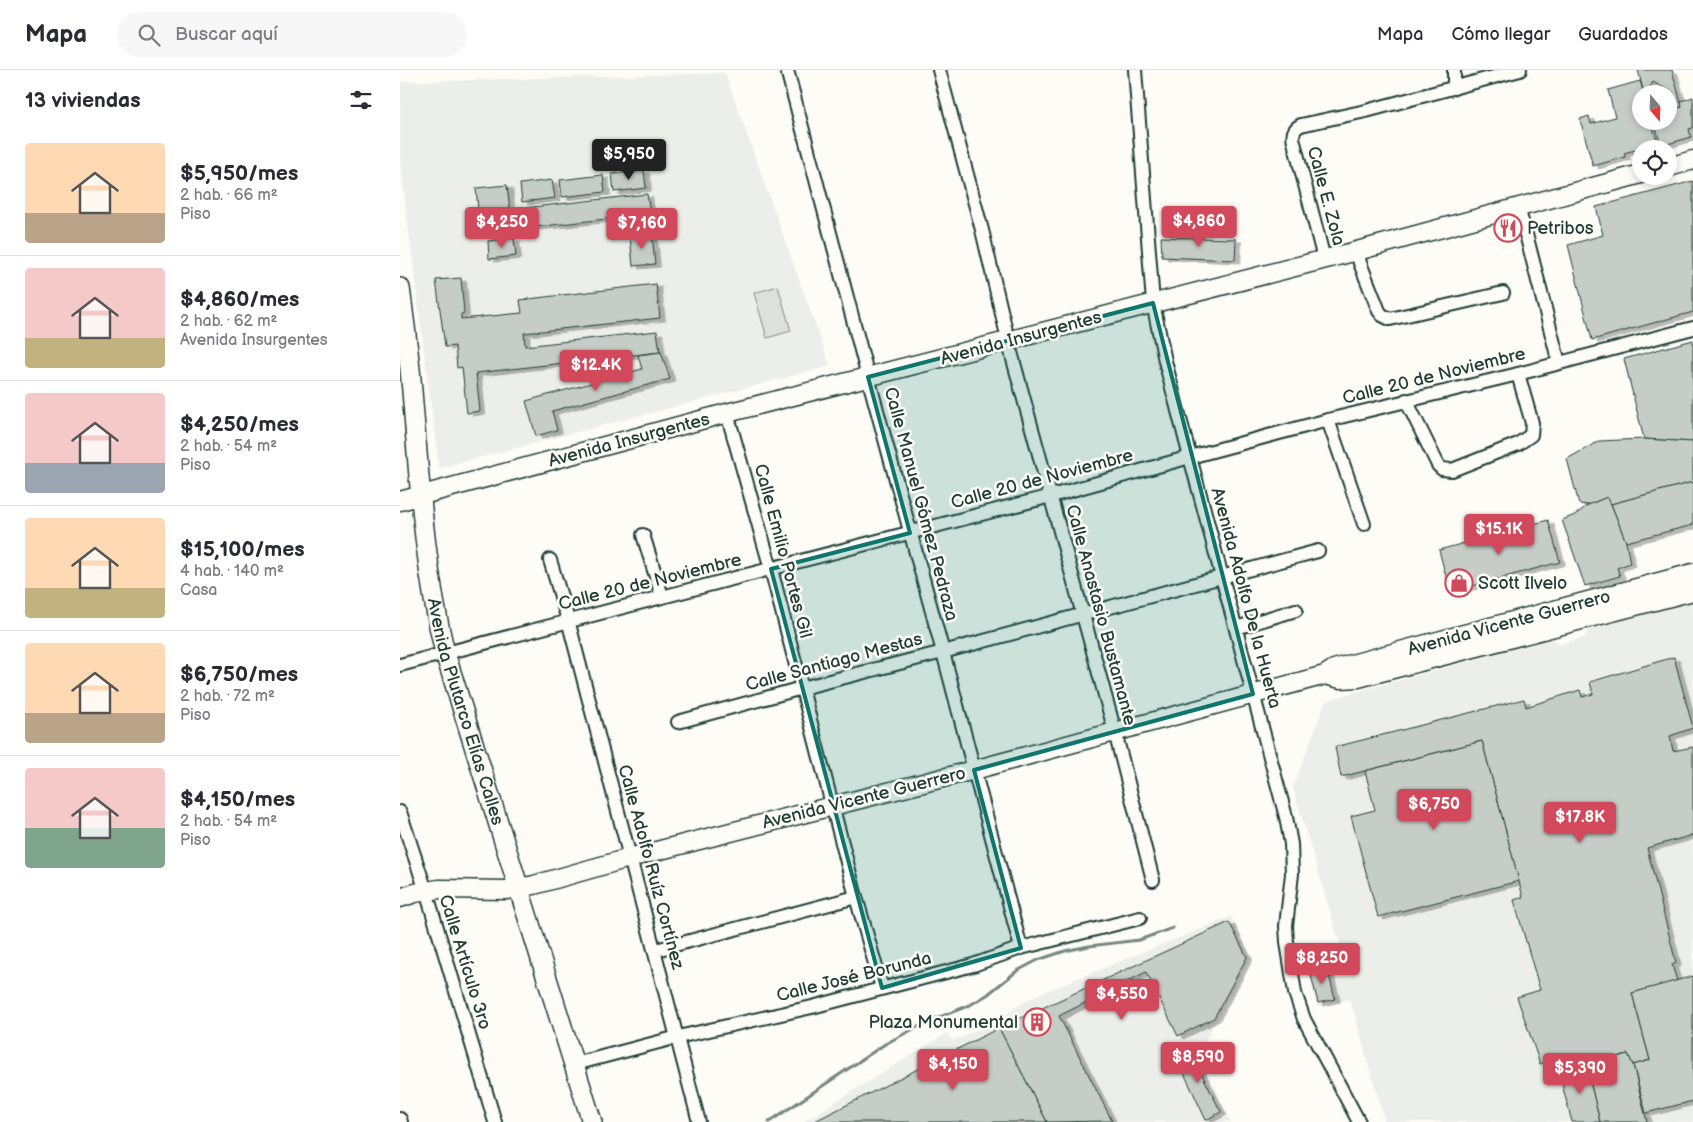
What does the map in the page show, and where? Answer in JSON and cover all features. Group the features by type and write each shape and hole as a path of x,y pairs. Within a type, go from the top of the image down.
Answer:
{"main road":[{"name":"Avenida Plutarco Elías Calles","path":"400,290 405,377 435,608 445,653 592,1122"}],"street":[{"name":"Calle Manuel Gómez Pedraza","path":"787,70 1021,948"},
{"name":"Calle Anastasio Bustamante","path":"939,70 982,230 1009,342 1115,732 1153,880"},
{"name":"Avenida Adolfo De la Huerta","path":"1135,70 1153,303 1165,361 1286,817 1291,844 1292,874 1286,926 1295,993 1313,1036 1359,1122"},
{"path":"1454,70 1454,88 1520,70"},
{"name":"Calle E. Zola","path":"1324,259 1294,142 1294,132 1301,125 1366,111 1454,88"},
{"path":"1677,165 1693,160"},
{"name":"Avenida Insurgentes","path":"400,501 727,413 1357,251 1632,176"},
{"path":"1518,208 1559,363"},
{"path":"1357,251 1360,263 1382,315 1390,320 1504,293"},
{"name":"Calle 20 de Noviembre","path":"400,665 1051,496 1328,420 1518,374 1693,328"},
{"path":"1406,400 1438,464 1446,470 1452,470 1518,444 1531,434 1532,422 1518,374"},
{"name":"Calle Emilio Portes Gil","path":"727,413 771,569 856,897 882,988"},
{"path":"1328,420 1364,524"},
{"path":"643,535 662,596"},
{"name":"Calle Santiago Mestas","path":"678,722 1318,551"},
{"name":"Calle Adolfo Ruíz Cortínez","path":"550,560 568,620 629,858 656,950 699,1122"},
{"name":"Avenida Vicente Guerrero","path":"400,898 439,889 507,890 520,888 629,858 974,770 1326,675 1348,665 1693,573"},
{"name":"Avenida Vicente Guerrero","path":"1326,675 1341,679 1358,678 1693,591"},
{"path":"1236,628 1296,610"},
{"name":"Calle Artículo 3ro","path":"400,812 426,891 495,1122"},
{"path":"656,950 856,897"},
{"name":"Calle José Borunda","path":"574,1064 678,1037 812,1007 973,965 1021,948 1140,918"}],"highlighted area":[{"path":"1153,303 1253,694 974,770 1021,948 882,988 771,569 910,533 868,377"}],"shaded area":[{"path":"725,73 830,366 439,468 400,162 400,82"},
{"path":"778,286 791,331 767,338 754,293"},
{"path":"1693,601 1693,1122 1385,1122 1350,999 1317,1006 1308,968 1344,958 1293,788 1325,703 1333,698 1552,639 1561,644 1586,637 1587,630"},
{"path":"1231,917 1251,957 1198,1054 1231,1122 803,1122 947,1033 953,1041 994,1022 1036,995"}],"building":[{"path":"1638,70 1672,70 1676,85 1658,85 1653,82 1651,85 1642,85"},
{"path":"1640,81 1641,85 1632,85 1632,130 1654,130 1657,140 1632,140 1632,151 1624,153 1625,157 1593,166 1580,119 1589,116 1591,124 1615,117 1608,90"},
{"path":"1678,92 1682,107 1678,108"},
{"path":"1693,97 1693,128 1689,129 1691,137 1677,141 1659,140 1657,130 1678,130 1678,108 1682,107 1681,101"},
{"path":"644,170 646,188 614,192 612,174"},
{"path":"603,175 605,192 562,197 560,180"},
{"path":"552,180 555,198 522,202 520,184"},
{"path":"1693,181 1693,312 1592,340 1568,245 1603,235 1596,207"},
{"path":"507,185 512,227 480,231 476,188"},
{"path":"647,194 650,214 526,228 524,208"},
{"path":"652,235 655,264 633,266 630,237"},
{"path":"1161,237 1236,239 1235,260 1162,257"},
{"path":"514,238 516,256 489,259 488,241"},
{"path":"461,278 464,313 461,314 461,319 522,313 520,300 656,284 660,318 524,333 525,346 657,331 660,352 476,373 480,411 467,413 462,367 457,368 455,346 445,347 436,280"},
{"path":"1693,340 1693,442 1644,439 1624,359"},
{"path":"661,352 670,379 552,411 557,430 536,436 526,401 642,369 638,355"},
{"path":"1644,439 1693,442 1693,482 1611,504 1607,497 1588,505 1579,504 1567,459 1599,441"},
{"path":"1693,482 1693,525 1626,542 1611,504"},
{"path":"1607,497 1626,542 1630,563 1617,568 1620,576 1585,586 1562,520 1575,515 1588,505"},
{"path":"1548,520 1560,562 1450,592 1439,550"},
{"path":"1674,657 1693,728 1670,736 1673,751 1693,747 1693,835 1647,848 1676,963 1672,965 1677,981 1632,993 1650,1060 1633,1065 1628,1054 1566,1070 1561,1055 1556,1056 1557,1059 1540,1064 1517,997 1540,990 1514,900 1523,897 1482,741 1341,777 1335,747 1524,699 1526,707 1580,690 1582,697 1593,694 1590,682"},
{"path":"1482,741 1519,881 1378,917 1351,816 1375,810 1365,771"},
{"name":"Plaza Monumental","path":"1229,922 1247,957 1214,1018 1178,1036 1146,972 1059,1016 1112,1121 1047,1122 999,1028"},
{"path":"1327,967 1335,999 1318,1003 1310,971"},
{"path":"1693,976 1693,1101 1646,1113 1633,1065 1650,1060 1632,993"},
{"path":"999,1028 1047,1122 813,1122"},
{"path":"1188,1047 1221,1112 1206,1120 1174,1052"},
{"path":"1628,1054 1633,1065 1647,1122 1600,1122 1586,1065"},
{"path":"1586,1065 1600,1122 1572,1122 1559,1073"}],"waterway":[{"path":"769,1122 885,1044 925,1023 970,1005 987,995 1017,971 1038,960 1065,951 1089,946 1139,940 1173,928"}],"place":[{"name":"Petribos","path":"1508,228"},
{"name":"Scott Ilvelo","path":"1459,583"},
{"name":"Plaza Monumental","path":"1037,1022"}]}
